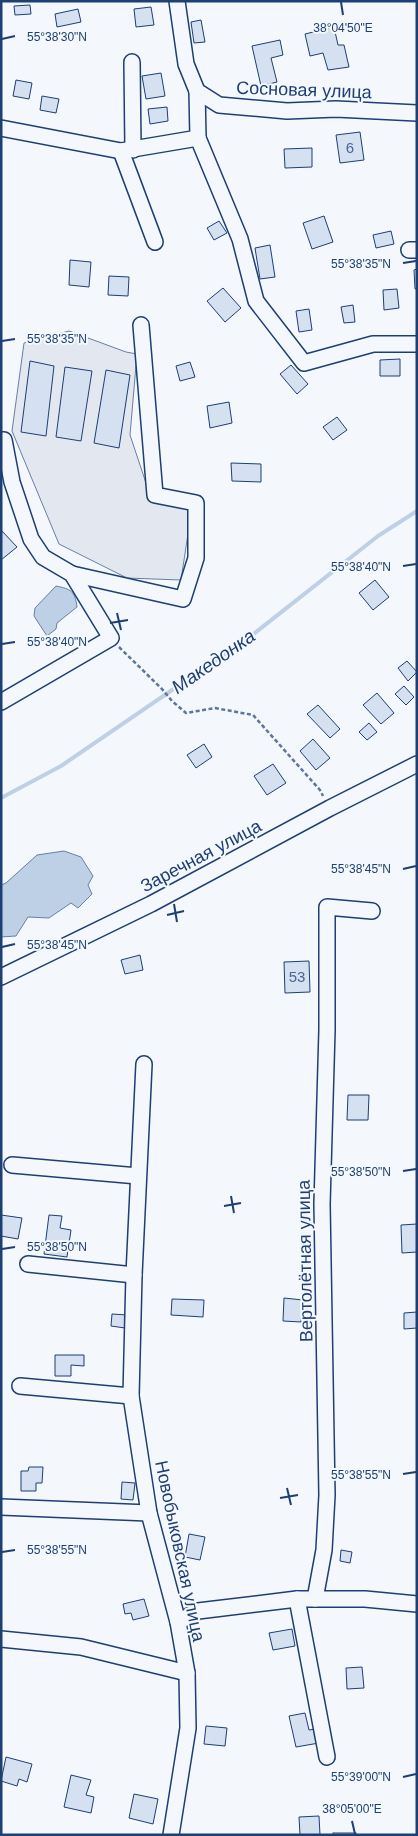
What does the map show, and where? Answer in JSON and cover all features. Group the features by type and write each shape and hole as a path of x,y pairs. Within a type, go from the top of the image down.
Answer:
{"street":[{"path":"177,1 186,64 197,91 198,138 240,239 256,301 304,363 373,344 417,344"},
{"path":"132,62 127,150 154,242"},
{"name":"Сосновая улица","path":"197,91 219,105 287,111 336,109 417,113"},
{"path":"1,128 127,150 198,138"},
{"path":"1,440 4,440 12,482 31,539 43,556 72,574 184,598 196,558 196,503 155,495 141,325"},
{"path":"1,702 111,638 72,574"},
{"name":"Заречная улица","path":"1,977 151,904 330,808 417,764"},
{"name":"Вертолётная улица","path":"315,1599 324,1550 327,1495 322,1204 328,1030 327,907 372,911"},
{"name":"Новобыковская улица","path":"144,1064 134,1275 131,1396 149,1513 178,1622 187,1673 188,1728 171,1835"},
{"path":"12,1165 138,1176"},
{"path":"28,1264 134,1275"},
{"path":"20,1386 131,1396"},
{"path":"1,1507 149,1513"},
{"path":"298,1599 327,1756"},
{"path":"178,1622 198,1611 298,1599 365,1599 417,1604"},
{"path":"1,1639 81,1647 187,1673"}],"path":[{"path":"111,638 186,713 215,708 253,715 320,790 330,808"}],"shaded area":[{"path":"69,331 126,352 137,354 130,435 150,495 192,507 181,580 127,578 59,544 12,431 24,343"}],"water":[{"path":"56,586 65,588 73,594 77,607 57,623 56,629 47,636 34,616 35,608"},
{"path":"64,851 81,857 93,876 88,885 92,894 78,908 71,903 49,918 28,917 16,936 1,937 1,885 6,883 37,855"}],"building":[{"path":"30,5 31,14 15,15 14,6"},
{"path":"151,7 154,25 136,27 134,9"},
{"path":"78,9 81,22 57,27 55,14"},
{"path":"201,20 205,42 194,43 191,22"},
{"path":"334,27 338,45 344,45 349,67 328,70 323,53 310,56 305,34"},
{"path":"280,40 283,55 271,58 277,82 261,86 252,46"},
{"path":"161,73 165,96 146,99 142,76"},
{"path":"16,80 32,83 29,99 13,96"},
{"path":"42,96 59,99 56,113 40,110"},
{"path":"167,107 168,121 150,124 148,109"},
{"path":"360,132 364,160 340,163 336,135"},
{"path":"312,148 312,167 285,168 284,149"},
{"path":"324,216 333,242 312,249 303,223"},
{"path":"219,221 227,233 214,240 207,228"},
{"path":"391,231 394,244 376,248 373,235"},
{"path":"270,245 275,277 260,279 255,248"},
{"path":"70,260 91,262 89,287 69,285"},
{"path":"417,269 417,289 415,289 414,270"},
{"path":"109,276 129,277 128,296 108,295"},
{"path":"223,288 241,308 225,322 207,301"},
{"path":"397,289 399,308 384,310 383,290"},
{"path":"353,305 355,322 344,323 341,307"},
{"path":"309,309 312,330 299,332 296,311"},
{"path":"400,359 400,376 380,376 380,360"},
{"path":"30,361 54,366 46,436 21,432"},
{"path":"190,362 195,377 180,381 176,366"},
{"path":"291,365 308,384 297,394 280,374"},
{"path":"65,367 92,371 81,441 56,437"},
{"path":"106,370 130,375 119,448 94,443"},
{"path":"229,402 232,423 210,428 207,406"},
{"path":"337,417 347,430 333,440 323,427"},
{"path":"231,463 261,464 261,482 232,481"},
{"path":"1,532 17,547 1,560"},
{"path":"375,580 389,597 373,610 359,593"},
{"path":"407,661 417,672 408,681 398,668"},
{"path":"404,686 414,697 406,705 395,694"},
{"path":"377,693 394,713 381,724 363,705"},
{"path":"318,705 340,729 330,738 307,714"},
{"path":"369,723 377,732 367,740 359,732"},
{"path":"313,739 330,758 316,770 300,751"},
{"path":"204,744 212,757 196,768 187,755"},
{"path":"273,764 286,783 267,795 254,776"},
{"path":"140,955 143,970 125,974 121,960"},
{"path":"309,961 310,992 285,993 284,962"},
{"path":"348,1095 369,1095 368,1120 347,1120"},
{"path":"1,1215 22,1218 18,1239 1,1236"},
{"path":"49,1215 62,1216 60,1228 71,1230 67,1257 44,1254"},
{"path":"417,1224 417,1252 402,1253 401,1225"},
{"path":"284,1298 303,1300 301,1322 283,1321"},
{"path":"172,1299 204,1300 203,1317 171,1315"},
{"path":"417,1312 417,1328 404,1329 404,1313"},
{"path":"112,1314 127,1315 125,1328 111,1326"},
{"path":"55,1355 84,1355 84,1366 71,1365 71,1376 55,1376"},
{"path":"29,1467 43,1467 42,1483 36,1483 36,1491 21,1491 21,1471 28,1471"},
{"path":"122,1482 135,1483 133,1500 121,1499"},
{"path":"189,1534 205,1537 200,1560 185,1557"},
{"path":"341,1550 352,1552 350,1563 340,1561"},
{"path":"144,1599 149,1616 133,1620 131,1613 125,1614 123,1604"},
{"path":"292,1629 295,1646 273,1650 269,1633"},
{"path":"362,1667 364,1688 347,1689 346,1668"},
{"path":"305,1713 309,1730 316,1729 319,1743 296,1747 289,1716"},
{"path":"206,1726 227,1728 225,1746 204,1744"},
{"path":"6,1757 32,1764 27,1782 19,1779 17,1786 1,1781"},
{"path":"71,1775 91,1780 86,1795 94,1797 91,1813 64,1807"},
{"path":"134,1794 158,1799 153,1824 129,1818"},
{"path":"319,1816 320,1835 300,1835 299,1817"},
{"path":"333,1833 356,1833 356,1835 333,1835"}],"waterway":[{"name":"Македонка","path":"1,798 61,766 251,636 378,536 417,511"}]}
